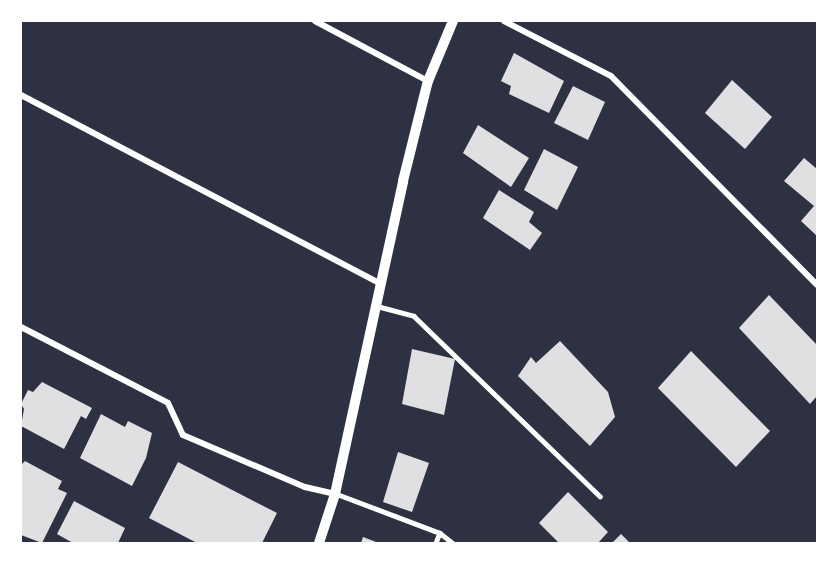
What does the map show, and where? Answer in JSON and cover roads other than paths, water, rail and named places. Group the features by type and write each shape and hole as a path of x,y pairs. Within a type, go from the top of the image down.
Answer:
{"street":[{"path":"315,21 428,81"},
{"path":"319,543 335,494 383,285 403,181 428,81 453,21"},
{"path":"504,21 611,76 817,285"},
{"path":"21,94 383,285"},
{"path":"21,327 168,403 183,435 305,487 335,494"}],"lane":[{"path":"377,306 414,316 600,496"},
{"path":"335,494 440,533 453,543"},
{"path":"436,543 440,533"}]}
